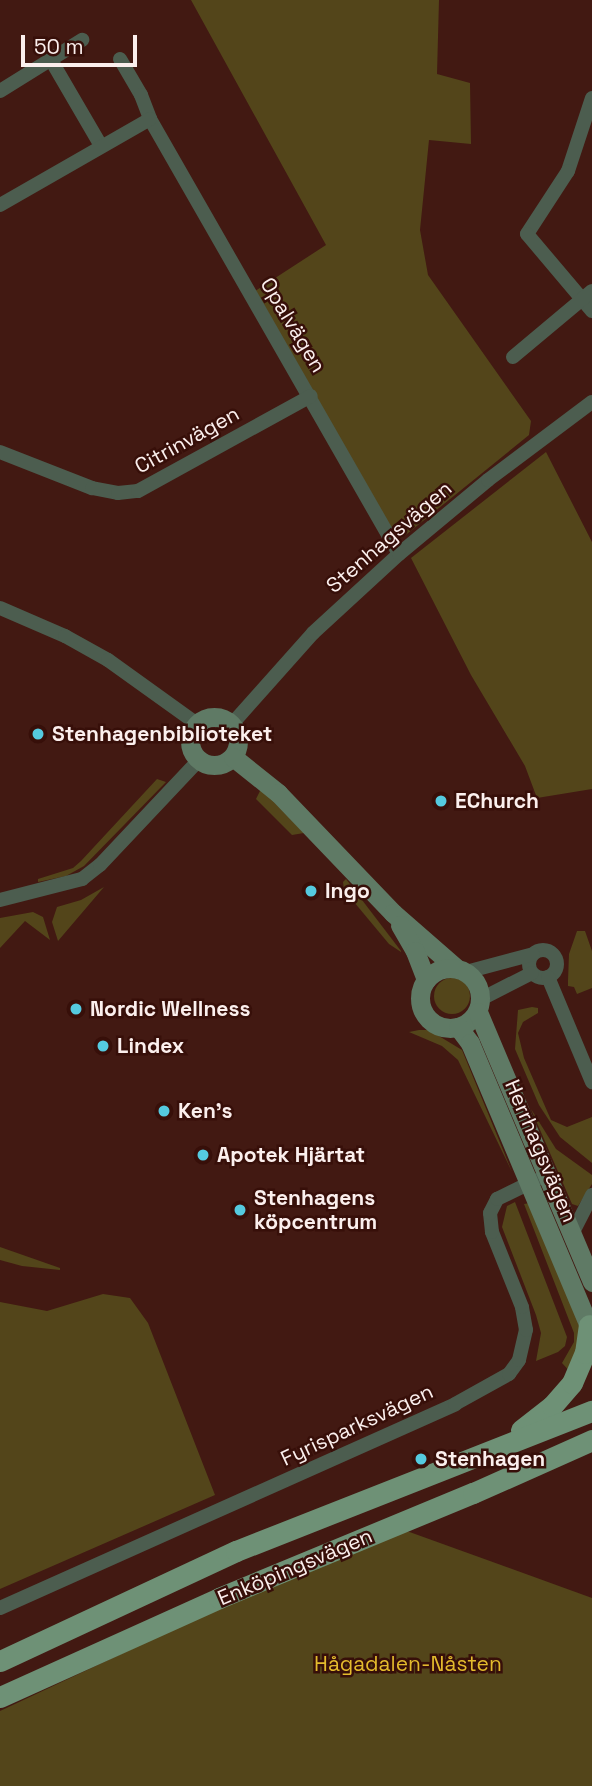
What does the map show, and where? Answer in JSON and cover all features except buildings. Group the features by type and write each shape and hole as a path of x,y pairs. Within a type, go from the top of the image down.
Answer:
{"main road":[{"path":"502,1445 566,1391 585,1353 591,1329"},
{"name":"Enköpingsvägen","path":"0,1661 236,1551 592,1411"},
{"name":"Enköpingsvägen","path":"0,1697 219,1598 473,1493 592,1440"}],"street":[{"path":"0,91 82,40"},
{"name":"Opalvägen","path":"120,59 141,95 150,119 399,554"},
{"path":"51,60 101,146"},
{"path":"513,357 589,301 527,234 568,171 592,98"},
{"path":"0,205 150,119"},
{"name":"Citrinvägen","path":"0,453 92,488 118,493 138,491 310,396"},
{"name":"Stenhagsvägen","path":"232,724 313,633 399,554 488,480 592,402"},
{"path":"0,608 65,636 108,660 197,724"},
{"path":"210,717 232,724 239,744 233,757 216,765 199,760 190,746 192,731 197,724 210,717"},
{"path":"233,757 278,793 393,913 478,985 480,1006"},
{"path":"0,900 82,879 100,865 199,760"},
{"path":"393,913 415,951 426,980"},
{"path":"532,973 480,1006 471,1021 458,1027 440,1027 429,1020 420,999 426,980 436,972 461,970 544,950 554,956 556,965 548,977 540,978 532,973 528,962 533,954"},
{"path":"548,977 592,1082"},
{"name":"Herrhagsvägen","path":"480,1006 591,1329"},
{"name":"Herrhagsvägen","path":"458,1027 470,1043 539,1179 572,1234 592,1282"},
{"name":"Fyrisparksvägen","path":"0,1608 455,1404 509,1374 519,1360 526,1330 522,1307 492,1232 490,1213 498,1199 539,1179"},
{"path":"572,1234 592,1195"}],"green space":[{"path":"191,0 439,0 437,74 470,83 471,144 429,140 420,230 428,275 531,421 529,435 402,538 389,535 249,295 326,245"},
{"path":"546,452 592,542 592,789 537,798 525,766 471,675 411,558"},
{"path":"157,779 166,782 84,866 66,876 38,882 38,879 73,868"},
{"path":"261,789 304,833 292,835 256,799"},
{"path":"346,879 401,952 389,944 344,890 343,882"},
{"path":"104,887 58,941 52,922 57,907 81,900"},
{"path":"33,912 43,917 50,940 25,921 0,948 0,918"},
{"path":"577,931 585,931 592,951 592,988 577,994 574,987 568,986 568,981 569,954"},
{"path":"452,978 465,983 470,996 465,1009 452,1014 439,1009 434,996 439,983"},
{"path":"538,1008 538,1013 523,1022 518,1033 524,1058 551,1120 567,1127 592,1117 592,1163 560,1137 539,1105 515,1049 518,1010"},
{"path":"429,1030 462,1050 512,1172 458,1060 442,1046 409,1032"},
{"path":"531,1109 556,1149 592,1175 592,1184 578,1206 572,1204"},
{"path":"515,1202 567,1337 565,1346 558,1352 536,1361 541,1333 502,1227 507,1206"},
{"path":"530,1203 580,1327 572,1374 562,1363 574,1342 574,1333 524,1204"},
{"path":"0,1247 60,1270 22,1266 0,1260"},
{"path":"103,1294 130,1298 148,1323 215,1495 0,1589 0,1302 47,1311"},
{"name":"Hågadalen-Nåsten","path":"404,1530 592,1598 592,1786 0,1786 0,1711 221,1607"}],"place":[{"name":"Stenhagenbiblioteket","path":"38,734"},
{"name":"EChurch","path":"441,801"},
{"name":"Ingo","path":"311,891"},
{"name":"Nordic Wellness","path":"76,1009"},
{"name":"Lindex","path":"103,1046"},
{"name":"Ken's","path":"164,1111"},
{"name":"Apotek Hjärtat","path":"203,1155"},
{"name":"Stenhagens köpcentrum","path":"240,1210"},
{"name":"Stenhagen","path":"421,1459"}]}
